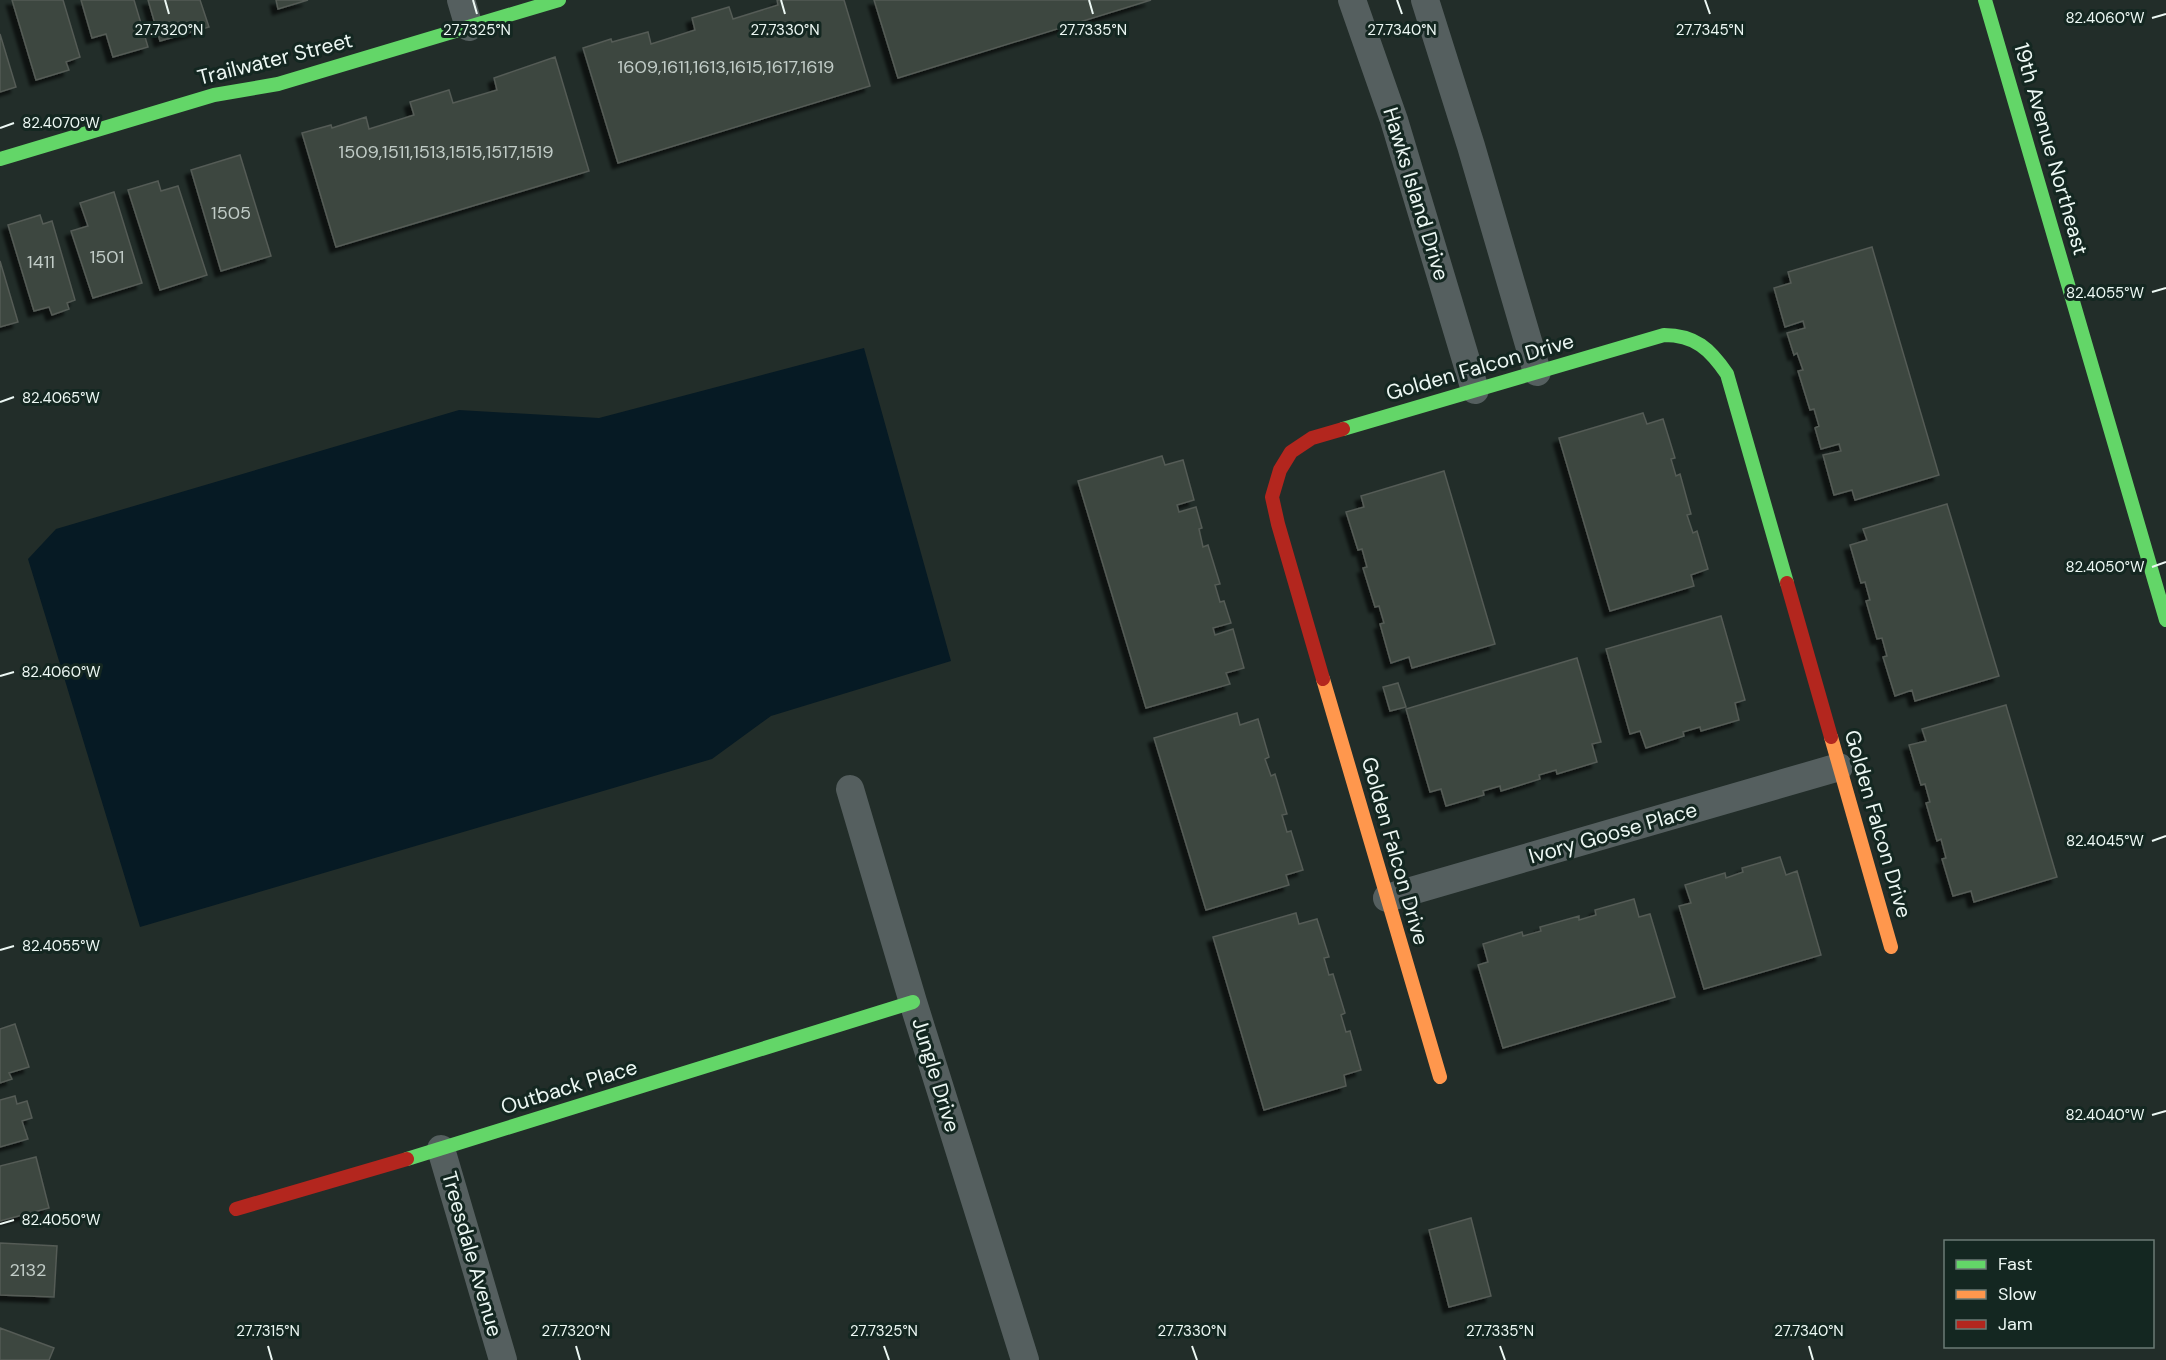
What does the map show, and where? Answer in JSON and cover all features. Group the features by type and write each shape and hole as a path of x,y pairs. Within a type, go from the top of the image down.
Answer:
{"street":[{"path":"461,0 469,27"},
{"name":"Trailwater Street","path":"0,159 214,95 278,84 559,0"},
{"name":"Hawks Island Drive","path":"1352,0 1394,120 1475,390"},
{"path":"1425,0 1472,146 1538,372"},
{"name":"19th Avenue Northeast","path":"1985,0 2166,620"},
{"name":"Golden Falcon Drive","path":"1440,1077 1278,524 1272,496 1280,470 1291,452 1312,438 1664,335 1684,336 1701,345 1716,358 1727,374 1891,947"},
{"name":"Ivory Goose Place","path":"1387,898 1839,767"},
{"name":"Jungle Drive","path":"850,789 913,1002 1025,1360"},
{"name":"Outback Place","path":"236,1209 441,1149 913,1002"},
{"name":"Treesdale Avenue","path":"441,1149 503,1360"}],"water":[{"path":"864,348 951,661 771,716 712,759 140,927 28,559 56,529 459,410 599,418"}],"building":[{"path":"12,0 63,0 80,57 66,62 69,70 36,80"},
{"path":"81,0 134,0 148,47 113,57 106,34 92,38"},
{"path":"148,0 200,0 209,27 160,41"},
{"path":"276,0 308,0 278,9"},
{"path":"777,0 844,0 870,86 618,163 583,48 611,39 612,42 648,32 651,44 695,30 692,18 729,7 733,19 778,5"},
{"path":"874,0 1151,0 898,78"},
{"path":"0,34 16,87 0,92"},
{"path":"555,57 589,171 336,247 302,133 331,125 332,128 366,117 369,129 414,115 410,102 449,90 453,103 497,90 494,78"},
{"path":"240,155 271,256 221,271 191,170"},
{"path":"158,181 161,191 178,186 207,275 160,290 128,190"},
{"path":"114,192 142,283 93,298 71,231 88,226 80,203"},
{"path":"40,215 43,224 52,221 75,300 67,303 69,309 52,315 49,307 34,311 8,225"},
{"path":"1872,247 1939,475 1855,500 1852,490 1834,495 1823,455 1841,451 1839,444 1821,449 1815,428 1819,426 1814,409 1810,410 1798,371 1803,370 1797,353 1794,355 1787,333 1805,328 1803,321 1785,327 1774,288 1791,283 1788,272"},
{"path":"0,261 18,322 0,327"},
{"path":"1643,413 1647,424 1663,419 1675,458 1671,459 1676,476 1680,474 1691,514 1687,515 1693,533 1697,531 1708,569 1691,575 1694,586 1610,611 1559,438"},
{"path":"1162,456 1165,465 1183,460 1194,500 1177,505 1179,512 1196,507 1202,528 1199,529 1203,547 1208,545 1220,584 1215,585 1220,602 1224,601 1231,623 1213,628 1215,635 1233,629 1244,668 1226,673 1230,684 1146,708 1078,481"},
{"path":"1444,471 1495,644 1412,668 1409,657 1391,663 1380,624 1384,623 1379,606 1375,607 1363,568 1367,567 1362,549 1358,550 1346,512 1364,507 1361,496"},
{"path":"1947,504 1999,676 1915,701 1912,690 1895,696 1883,657 1887,656 1882,638 1877,639 1866,601 1870,600 1865,582 1861,583 1850,545 1867,540 1863,529"},
{"path":"1721,616 1745,700 1735,703 1739,720 1701,731 1700,727 1683,732 1684,736 1646,748 1640,731 1630,734 1606,649"},
{"path":"1577,658 1601,742 1592,744 1597,762 1557,774 1556,770 1539,775 1540,779 1501,791 1500,786 1483,791 1484,795 1446,806 1441,789 1430,792 1406,709"},
{"path":"1398,683 1406,707 1390,711 1383,687"},
{"path":"2006,705 2057,877 1974,902 1971,891 1953,896 1942,859 1946,858 1941,839 1937,841 1926,803 1930,802 1925,784 1921,785 1909,745 1926,741 1922,729"},
{"path":"1237,713 1240,725 1258,719 1269,757 1265,759 1271,776 1275,774 1287,814 1282,815 1287,832 1291,831 1303,870 1286,875 1289,885 1206,910 1154,738"},
{"path":"1780,857 1786,875 1797,871 1821,955 1704,989 1679,906 1691,903 1685,885 1725,873 1726,878 1743,872 1742,868"},
{"path":"1634,899 1639,917 1650,914 1675,997 1503,1048 1478,965 1488,962 1483,944 1522,932 1523,936 1541,931 1540,927 1579,916 1579,920 1596,915 1595,910"},
{"path":"1296,913 1299,924 1317,919 1329,957 1324,958 1329,975 1333,974 1345,1013 1341,1015 1346,1032 1350,1031 1361,1070 1344,1075 1346,1086 1264,1110 1213,937"},
{"path":"15,1024 29,1067 9,1073 12,1079 0,1083 0,1029"},
{"path":"15,1096 17,1104 27,1101 32,1118 22,1121 28,1139 0,1147 0,1100"},
{"path":"36,1157 49,1208 0,1221 0,1166"},
{"path":"1471,1218 1491,1296 1449,1307 1429,1230"},
{"path":"0,1243 57,1246 54,1297 0,1295"},
{"path":"0,1328 54,1348 49,1360 0,1360"}],"traffic: fast":[{"path":"0,159 214,95 278,84 559,0"},
{"path":"1985,0 2166,620"},
{"path":"1343,429 1664,335 1685,338 1701,345 1727,374 1787,583"},
{"path":"407,1159 913,1002"}],"traffic: slow":[{"path":"1323,679 1440,1077"},
{"path":"1831,737 1891,947"}],"traffic: jam":[{"path":"1323,679 1272,497 1280,470 1291,452 1312,438 1343,429"},
{"path":"1787,583 1831,737"},
{"path":"236,1209 407,1159"}]}
